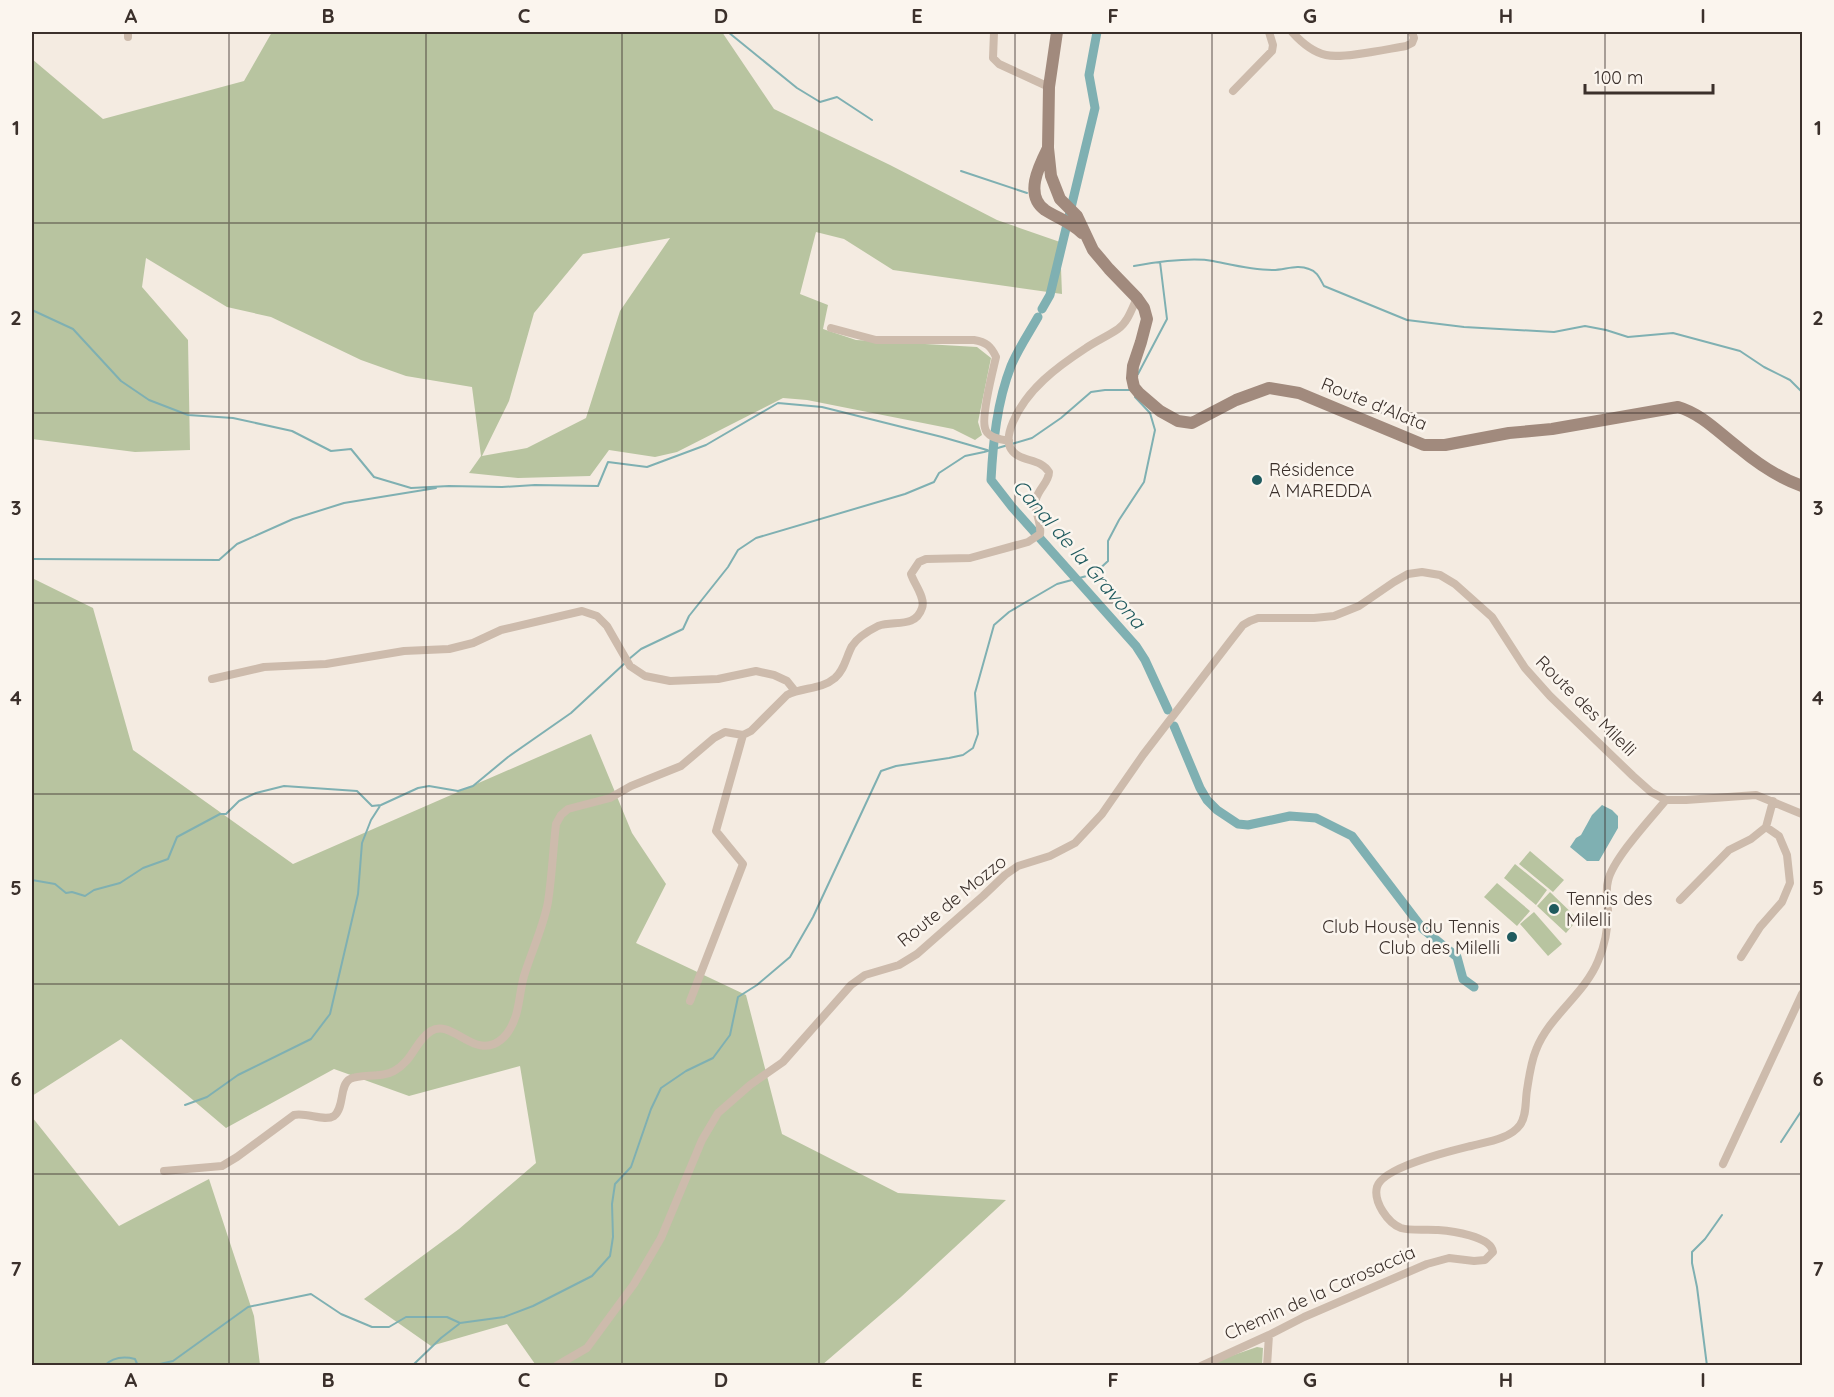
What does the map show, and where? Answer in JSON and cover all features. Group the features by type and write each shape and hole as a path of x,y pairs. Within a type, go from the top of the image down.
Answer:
{"street":[{"path":"994,32 993,58 999,64 1049,87"},
{"path":"1057,32 1049,87 1048,148 1051,176 1060,199 1077,216 1087,238"},
{"path":"1233,90 1272,51 1273,45 1269,32"},
{"path":"1292,32 1301,42 1328,56 1406,46 1412,43 1414,38 1412,32"},
{"path":"1048,148 1040,164 1033,188 1038,202 1044,209 1072,224 1087,238"},
{"path":"1044,209 1060,199"},
{"name":"Route d'Alata","path":"1087,238 1093,250 1109,270 1144,308 1147,319 1133,366 1134,387 1160,411 1178,421 1192,423 1236,400 1269,388 1299,393 1424,445 1445,445 1678,407 1692,411 1757,463 1803,486"},
{"path":"1010,445 1010,430 1028,395 1086,347 1119,328 1126,321 1137,298"},
{"path":"164,1171 222,1166 294,1115 301,1113 323,1118 332,1117 340,1109 345,1084 350,1079 392,1073 408,1062 425,1036 433,1029 443,1028 482,1047 502,1040 511,1028 519,1006 523,978 548,904 556,824 561,815 568,809 610,798 631,786 681,766 714,738 725,732 743,735 751,731 787,695 824,685 835,678 843,669 853,645 862,636 879,626 909,622 917,618 923,602 911,574 919,562 926,559 970,558 1028,542 1040,534 1041,527 1035,505 1036,496 1049,478 1049,472 1041,463 1021,457 1010,445 990,435 985,428 986,401 996,357 992,348 984,342 974,340 876,340 831,328"},
{"name":"Route des Milelli","path":"1243,626 1258,618 1334,616 1359,606 1408,574 1422,572 1440,575 1455,584 1492,617 1525,669 1550,696 1633,776 1651,792 1666,800"},
{"path":"212,679 264,667 326,664 404,651 449,649 473,644 501,630 582,611 597,616 607,626 630,666 645,676 670,681 718,679 756,671 787,681 795,691"},
{"name":"Route de Mozzo","path":"556,1365 587,1348 634,1284 661,1238 702,1140 718,1113 750,1085 783,1062 851,984 865,975 899,965 917,954 1005,875 1018,866 1063,850 1087,832 1143,755 1243,626"},
{"path":"690,1001 743,864 716,831 743,735"},
{"path":"1666,800 1756,795 1803,814"},
{"name":"Chemin de la Carosaccia","path":"1201,1365 1427,1264 1449,1258 1485,1260 1493,1252 1492,1247 1486,1241 1466,1235 1439,1230 1401,1228 1386,1216 1378,1203 1377,1188 1383,1178 1398,1169 1495,1140 1513,1133 1521,1125 1525,1115 1527,1089 1535,1052 1540,1040 1548,1027 1588,980 1598,960 1608,930 1606,891 1613,866 1666,800"},
{"path":"1680,900 1729,850 1766,828 1773,801"},
{"path":"1741,957 1761,927 1782,902 1790,883 1787,855 1779,836 1766,828"},
{"path":"1723,1164 1803,994"},
{"path":"1267,1365 1269,1335"}],"green space":[{"path":"272,32 722,32 774,109 997,220 1060,242 1062,294 893,270 844,239 816,232 800,294 828,305 823,329 856,340 977,347 991,358 978,422 982,435 975,440 953,429 807,400 783,398 677,452 655,457 609,450 590,476 518,478 469,473 481,456 472,387 406,376 361,360 271,317 227,307 146,258 142,287 188,340 190,450 135,452 32,439 32,59 103,119 244,81","holes":["670,238 620,311 586,418 527,448 482,456 509,401 534,313 583,254"]},
{"path":"32,578 93,608 133,750 293,864 591,734 632,833 666,884 636,943 746,995 782,1134 898,1193 1006,1200 901,1297 822,1365 534,1365 507,1324 431,1346 364,1299 459,1229 536,1163 520,1066 409,1096 334,1069 226,1128 121,1039 32,1096"},
{"path":"1530,851 1564,880 1553,892 1519,864"},
{"path":"1515,864 1547,890 1536,905 1504,878"},
{"path":"1497,883 1530,911 1517,926 1484,897"},
{"path":"1550,892 1578,919 1566,933 1537,906"},
{"path":"1534,912 1562,944 1548,956 1520,924"},
{"path":"32,1117 119,1226 209,1179 254,1316 260,1365 32,1365"},
{"path":"1257,1347 1263,1348 1262,1365 1208,1366 1225,1358"}],"water":[{"path":"1602,805 1618,816 1618,828 1599,861 1587,861 1570,847 1581,835 1592,815"}],"waterway":[{"path":"728,32 797,88 820,102 837,97 872,120"},
{"name":"Canal de la Gravona","path":"1042,309 1050,295 1095,108 1089,75 1097,32"},
{"path":"961,171 1027,193"},
{"path":"1134,266 1194,260 1265,270 1304,268 1316,273 1324,286 1407,320 1464,327 1554,332 1585,326 1628,337 1673,333 1740,351 1790,380 1802,392"},
{"path":"1138,374 1167,319 1160,262"},
{"path":"32,310 73,329 121,381 149,400 188,415 233,418 292,431 331,451 351,449 374,477 411,488 598,486 608,462 647,467 706,445 778,403 822,407 987,450"},
{"name":"Canal de la Gravona","path":"1038,317 1017,353 1006,380 996,422 991,480 1012,507 1136,646 1168,710"},
{"path":"629,659 641,649 683,629 689,616 728,567 738,550 756,538 905,494 934,482 939,473 965,456 1032,438 1061,418 1091,392 1130,390"},
{"path":"151,1366 173,1361 248,1307 311,1294 341,1314 372,1327 389,1327 406,1317 447,1317 460,1323 504,1317 533,1306 592,1276 610,1256 615,1184 631,1167 651,1109 661,1088 686,1071 713,1058 730,1035 738,997 757,985 790,957 813,917 881,771 896,766 963,755 973,748 978,734 975,693 994,625 1009,612 1057,584 1094,574 1108,561 1108,541 1144,482 1155,430 1150,413 1135,397"},
{"path":"32,559 219,560 237,544 293,519 344,503 436,488"},
{"path":"32,880 55,884 66,893 72,892 85,896 94,890 120,883 143,868 168,859 177,837 220,814 226,814 239,801 256,793 284,786 357,791 372,806 381,805 418,788 429,786 458,791 473,786 508,757 571,713 625,663"},
{"name":"Canal de la Gravona","path":"1174,726 1200,788 1217,810 1238,824 1248,825 1290,816 1316,818 1352,836 1423,929 1457,957 1463,979 1474,987"},
{"path":"185,1105 207,1097 238,1075 311,1039 330,1014 358,894 362,843 371,820 380,806"},
{"path":"1781,1142 1802,1110"},
{"path":"1707,1366 1692,1252 1705,1239 1722,1215"},
{"path":"412,1366 459,1324"},
{"path":"104,1366 115,1359 122,1358 135,1359 138,1366"}],"place":[{"name":"Résidence A MAREDDA","path":"1257,480"},
{"name":"Tennis des Milelli","path":"1554,909"},
{"name":"Club House du Tennis Club des Milelli","path":"1512,937"}]}
